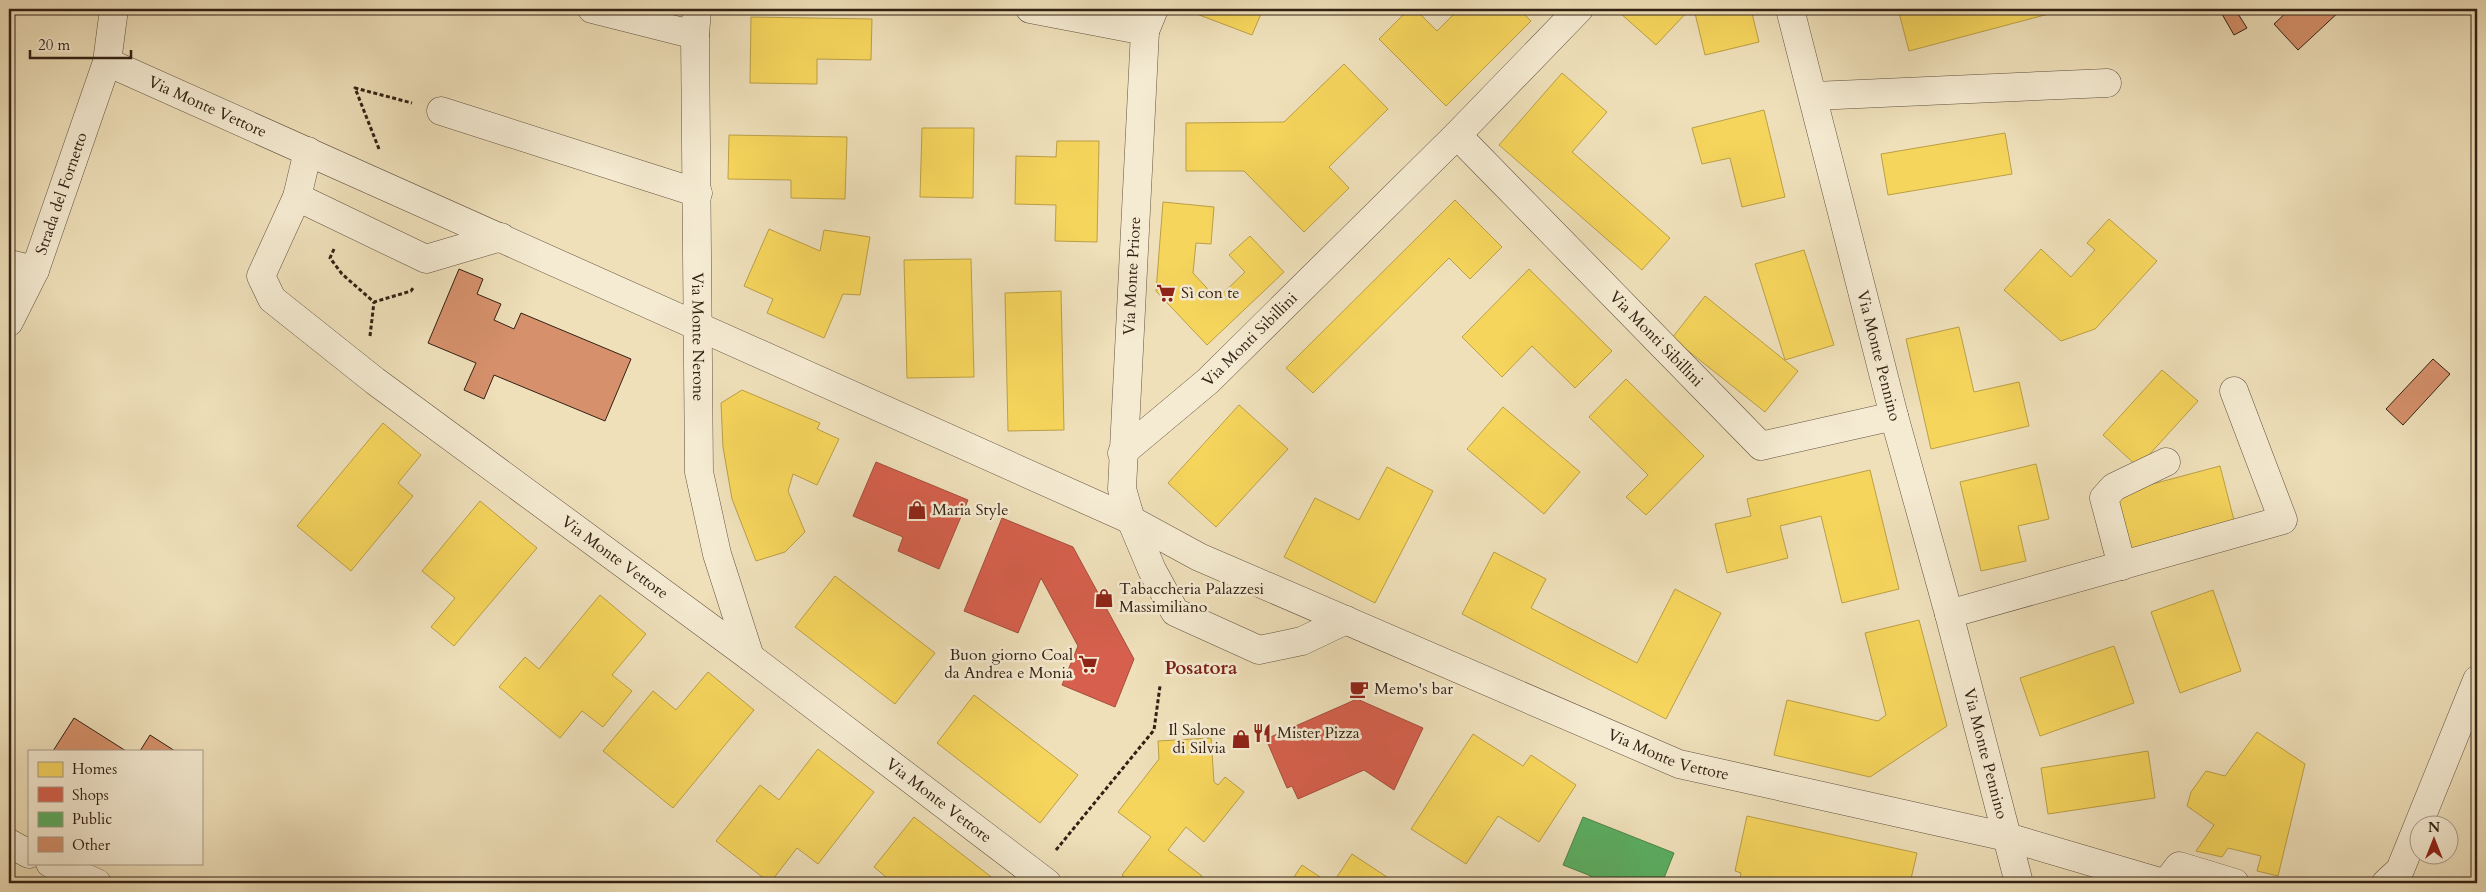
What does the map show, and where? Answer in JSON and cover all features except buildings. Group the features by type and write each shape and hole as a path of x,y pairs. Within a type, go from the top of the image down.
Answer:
{"street":[{"name":"Strada del Fornetto","path":"9,322 35,270 107,62 114,9"},
{"path":"592,9 696,22"},
{"name":"Via Monte Priore","path":"1030,9 1149,20 1122,453 1122,489 1131,520"},
{"name":"Via Monti Sibillini","path":"1122,453 1208,381 1580,9"},
{"name":"Via Monte Pennino","path":"1790,9 1814,96 1894,416 1949,614 2007,837"},
{"name":"Via Monte Nerone","path":"696,22 699,472 716,554 750,657"},
{"name":"Via Monte Vettore","path":"107,62 1131,520 1199,557 1679,764 2007,837 2164,883"},
{"path":"1814,96 2107,83"},
{"path":"441,111 698,193"},
{"name":"Via Monti Sibillini","path":"1457,134 1761,446 1894,416"},
{"name":"Via Monte Vettore","path":"308,151 297,197 260,276 272,299 375,380 750,657 1041,879"},
{"path":"297,197 426,259 501,237"},
{"path":"9,264 35,270"},
{"path":"1949,614 2283,520 2234,391"},
{"path":"2122,566 2104,498 2114,487 2166,462"},
{"path":"1131,520 1152,570 1175,612 1259,650 1302,641 1346,620"},
{"path":"2386,883 2400,870 2477,680"},
{"path":"2007,837 2019,883"},
{"path":"9,843 28,853"},
{"path":"52,864 96,883"},
{"path":"2164,883 2179,866 2235,883"}],"path":[{"path":"379,149 355,88 441,111"},
{"path":"337,241 330,258 342,274 374,302 412,291 414,285"},
{"path":"1041,879 1154,730 1160,686"}],"place":[{"name":"Sì con te","path":"1166,293"},
{"name":"Maria Style","path":"917,510"},
{"name":"Tabaccheria Palazzesi Massimiliano","path":"1104,598"},
{"name":"Buon giorno Coal da Andrea e Monia","path":"1088,664"},
{"name":"Memo's bar","path":"1359,689"},
{"name":"Mister Pizza","path":"1262,733"},
{"name":"Il Salone di Silvia","path":"1241,739"}],"district":[{"name":"Posatora","path":"1201,668"}]}
